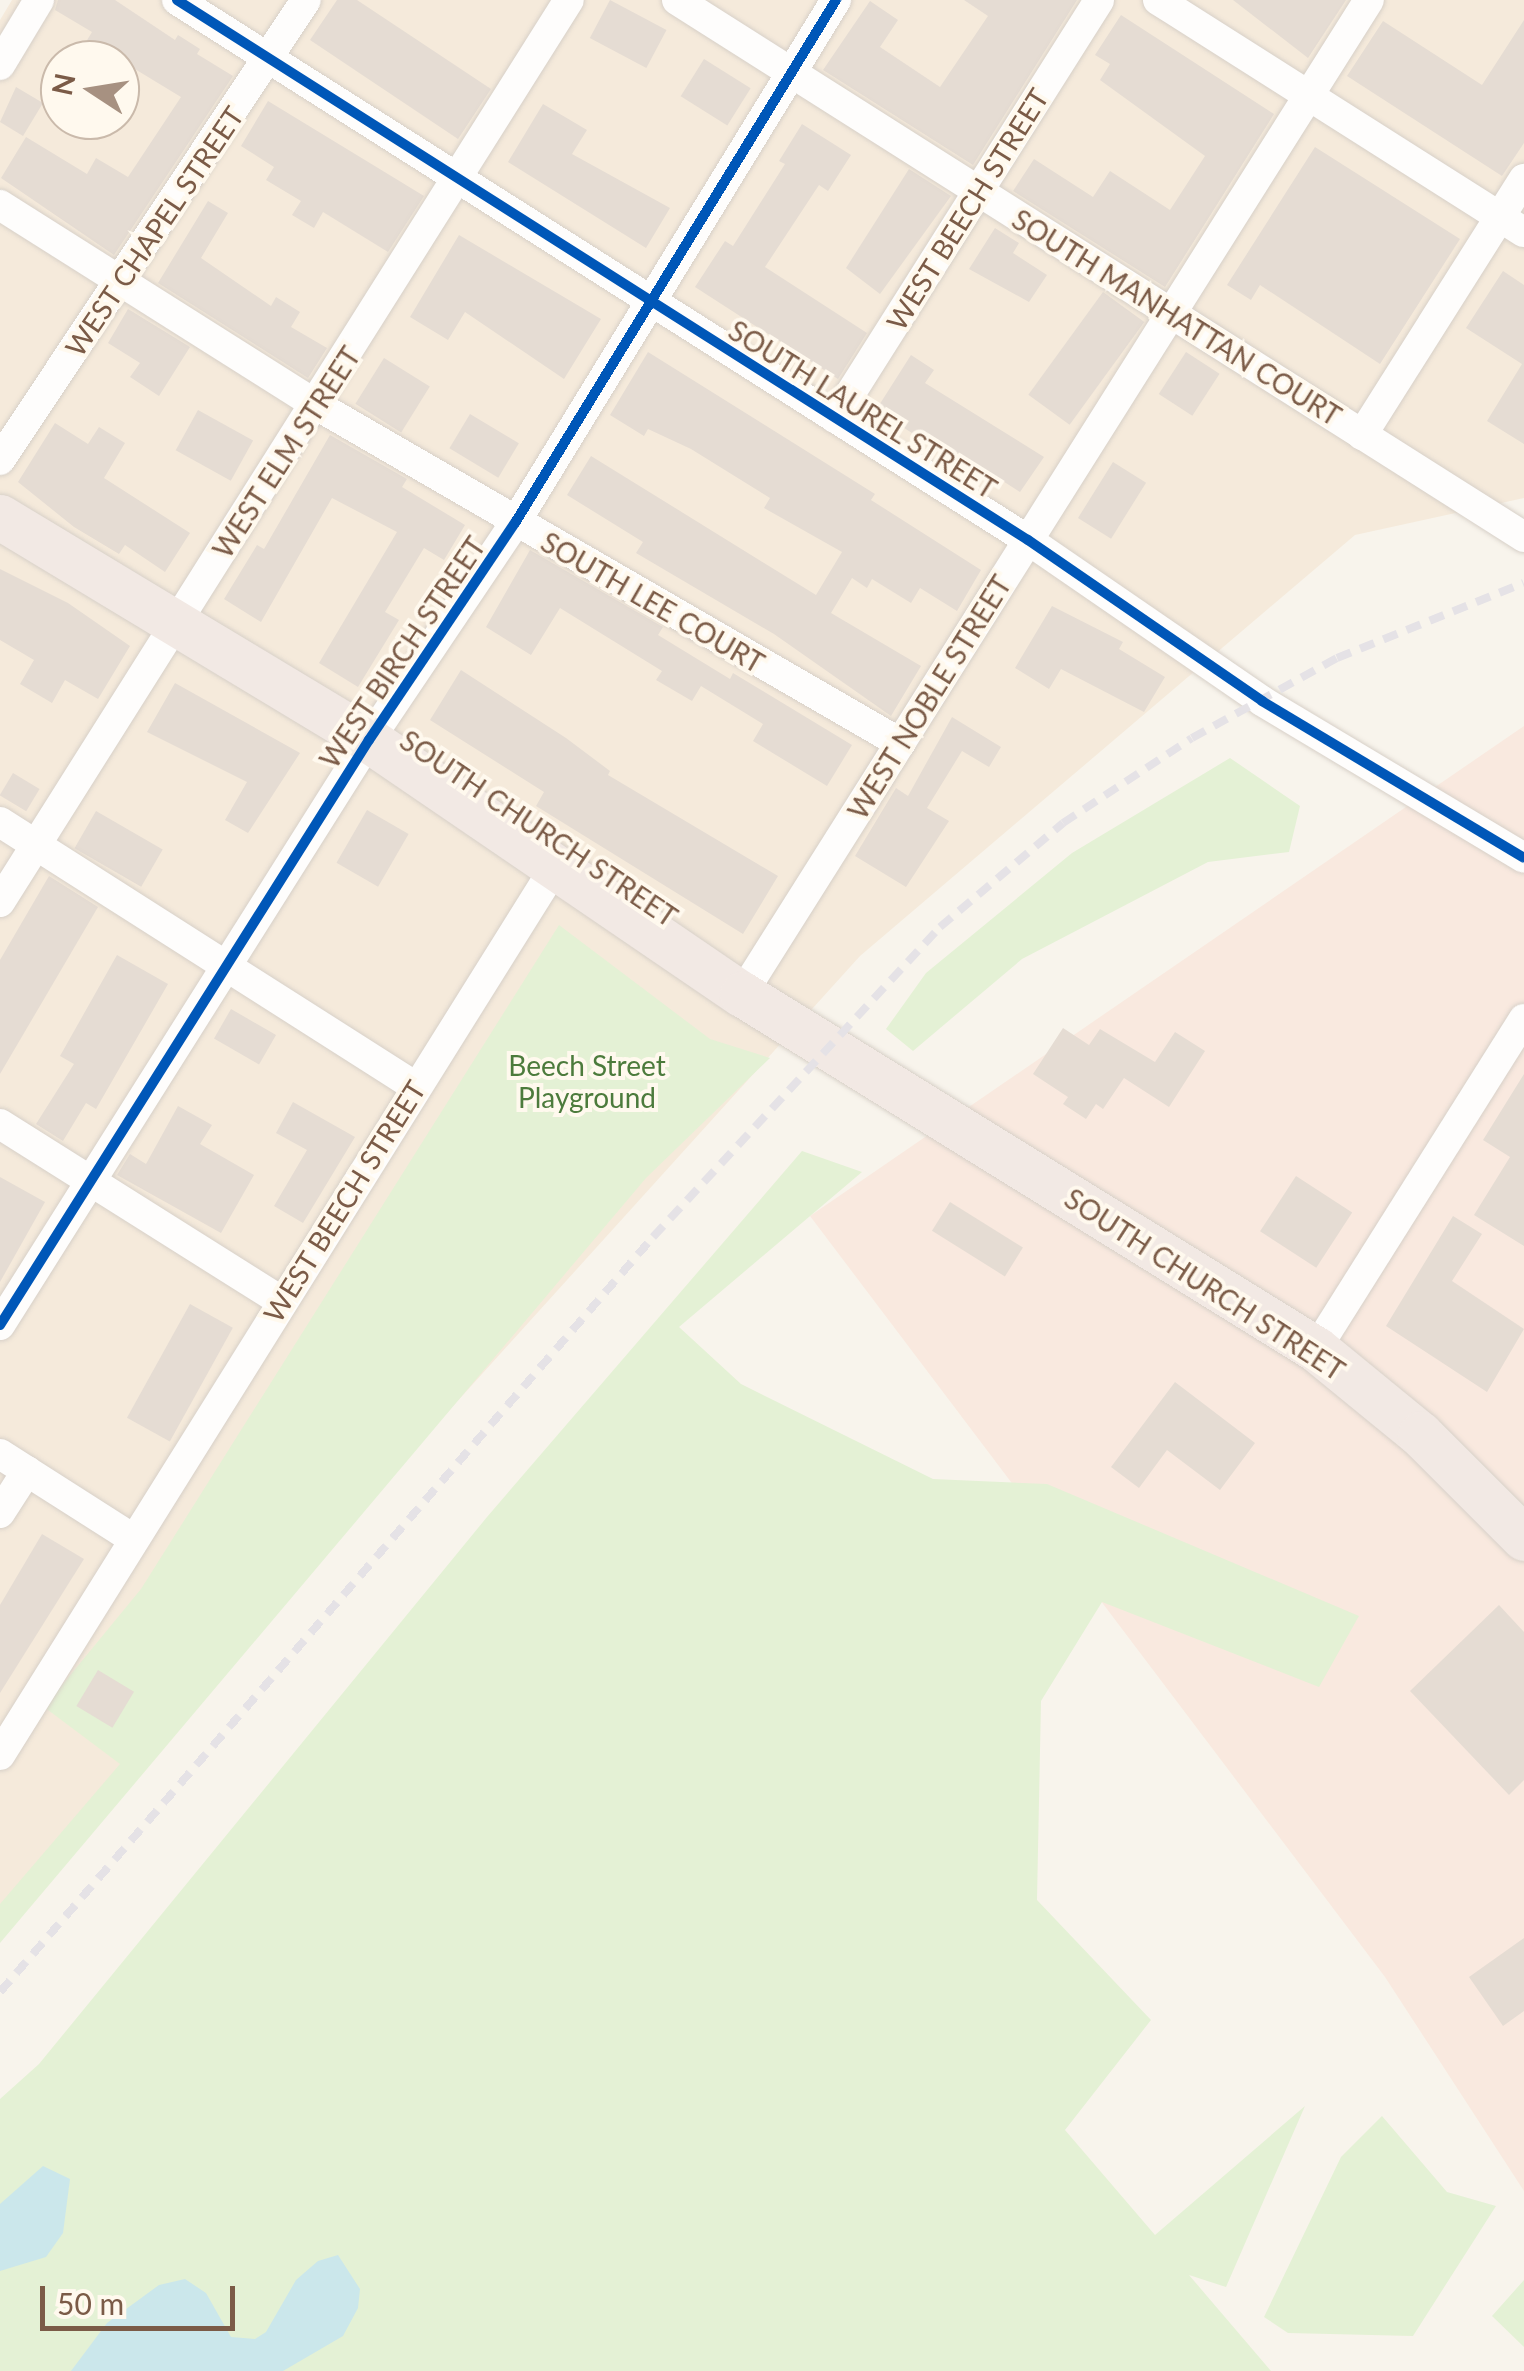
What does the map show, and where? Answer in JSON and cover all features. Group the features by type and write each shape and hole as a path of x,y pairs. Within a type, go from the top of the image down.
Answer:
{"highway":[{"name":"SOUTH CHURCH STREET","path":"0,516 369,740 557,864 742,994 1316,1349 1420,1434 1524,1538"}],"street":[{"path":"0,65 40,0"},
{"name":"SOUTH LAUREL STREET","path":"177,0 1028,540 1262,701 1524,858"},
{"name":"WEST CHAPEL STREET","path":"0,460 306,0"},
{"name":"WEST ELM STREET","path":"0,902 318,406 569,0"},
{"name":"SOUTH MANHATTAN COURT","path":"677,0 1524,538"},
{"name":"WEST BIRCH STREET","path":"0,1325 369,740 515,522 648,299 836,0"},
{"name":"WEST BEECH STREET","path":"836,418 1099,0"},
{"path":"1158,0 1512,225"},
{"name":"WEST NOBLE STREET","path":"742,994 1369,0"},
{"path":"1362,435 1512,225 1524,179"},
{"name":"SOUTH LEE COURT","path":"0,204 119,284 318,406 900,743"},
{"path":"0,822 416,1087"},
{"name":"WEST BEECH STREET","path":"0,1755 132,1538 557,864"},
{"path":"1316,1349 1524,1020"},
{"path":"0,1124 281,1302"},
{"path":"0,1454 132,1538"},
{"path":"0,1513 26,1470"}],"shaded area":[{"path":"12,0 1524,0 1524,498 1355,535 860,956 0,1907 0,20"},
{"path":"1524,726 1524,2191 1385,1977 810,1216"}],"green space":[{"path":"1230,758 1300,806 1289,852 1208,862 1022,959 913,1051 886,1029 926,973 1072,853"},
{"name":"Beech Street Playground","path":"559,925 710,1039 770,1058 646,1178 0,1943 0,1904 120,1764 44,1707 141,1589"},
{"path":"802,1151 862,1172 679,1327 741,1384 933,1479 1047,1484 1359,1616 1319,1687 1102,1602 1041,1701 1037,1900 1151,2020 1065,2130 1155,2235 1305,2106 1226,2287 1189,2275 1271,2371 0,2371 0,2099 39,2064 487,1517"},
{"path":"1382,2116 1447,2192 1496,2206 1413,2336 1288,2333 1264,2317 1341,2157"},
{"path":"1524,2280 1524,2347 1492,2316"}],"water":[{"path":"43,2166 70,2179 63,2233 46,2257 0,2271 0,2204"},
{"path":"338,2255 360,2289 358,2308 343,2336 283,2371 71,2371 107,2323 159,2285 185,2279 206,2293 231,2337 255,2339 266,2332 296,2280 318,2261"}],"building":[{"path":"58,0 115,0 175,40 178,35 200,49 197,54 233,76 114,255 1,178 26,137 87,174 96,158 128,177 181,97 140,72 140,40 87,40 92,32 55,10"},
{"path":"337,0 357,0 491,89 458,139 310,40"},
{"path":"610,0 667,30 646,68 590,38"},
{"path":"964,0 1077,0 973,165 823,70 870,1 898,20 880,47 940,87 988,16"},
{"path":"1233,0 1346,0 1308,58"},
{"path":"1121,15 1274,114 1165,287 1013,191 1034,159 1093,197 1110,171 1170,210 1205,156 1100,80 1110,64 1095,55"},
{"path":"1524,20 1524,143 1502,176 1347,76 1383,21 1482,85"},
{"path":"704,59 751,88 727,125 681,96"},
{"path":"16,87 40,101 23,136 0,122"},
{"path":"268,101 424,196 388,252 323,212 314,228 292,215 301,201 266,180 274,167 241,146"},
{"path":"543,104 587,130 572,154 670,208 646,248 508,162"},
{"path":"802,124 851,155 828,191 819,185 765,267 867,333 838,379 695,287 725,241 733,246 785,164 779,161"},
{"path":"1315,147 1460,239 1380,364 1260,285 1251,300 1227,285"},
{"path":"909,169 951,196 880,294 846,268"},
{"path":"208,201 228,213 201,258 271,306 276,297 300,312 291,327 327,348 308,378 158,283"},
{"path":"995,228 1019,243 1013,253 1047,275 1029,302 969,269"},
{"path":"459,235 601,319 564,379 465,312 448,340 410,317"},
{"path":"1503,271 1524,285 1524,444 1487,421 1522,364 1466,328"},
{"path":"1103,292 1144,322 1070,425 1028,395"},
{"path":"128,309 190,347 159,396 130,377 140,363 108,343"},
{"path":"648,352 875,494 871,500 981,570 957,611 920,588 911,603 872,579 867,588 852,578 831,613 921,666 891,716 774,634 636,553 643,542 567,495 591,456 816,595 842,552 764,508 770,498 691,449 648,429 644,436 610,415"},
{"path":"1186,352 1220,374 1192,416 1159,394"},
{"path":"911,355 934,370 925,383 1044,457 1020,492 978,465 973,472 876,410"},
{"path":"384,358 430,387 401,432 355,404"},
{"path":"198,410 253,441 231,481 176,450"},
{"path":"470,414 519,443 498,478 449,448"},
{"path":"55,423 88,444 99,427 125,443 104,478 190,533 165,572 125,545 119,554 74,527 18,482"},
{"path":"330,435 407,479 402,487 465,525 444,560 424,548 385,612 399,620 358,687 319,663 397,532 332,498 261,622 224,599 257,545 264,549"},
{"path":"1113,462 1146,483 1111,539 1078,518"},
{"path":"530,550 663,627 658,635 730,679 733,673 852,745 827,786 753,741 763,724 701,686 692,701 656,680 662,671 560,608 531,655 486,627"},
{"path":"0,569 68,603 130,646 98,699 65,680 52,703 20,684 34,660 0,640"},
{"path":"1052,606 1123,642 1119,649 1165,677 1144,712 1061,669 1049,689 1015,668"},
{"path":"461,670 566,738 610,771 608,775 778,876 743,934 536,806 544,792 430,720"},
{"path":"175,683 300,753 248,833 225,820 247,782 147,732"},
{"path":"952,717 1001,747 989,767 962,751 927,808 949,821 906,887 855,856 896,788 908,796"},
{"path":"13,773 40,789 26,811 0,796"},
{"path":"367,810 409,834 378,887 336,863"},
{"path":"96,811 163,850 141,887 74,848"},
{"path":"49,876 98,907 0,1074 0,960"},
{"path":"117,955 168,984 96,1109 86,1103 63,1141 36,1124 74,1064 60,1056"},
{"path":"231,1009 276,1035 259,1064 214,1038"},
{"path":"1063,1028 1089,1045 1100,1029 1155,1062 1175,1032 1205,1051 1169,1107 1124,1078 1103,1109 1096,1104 1086,1119 1063,1104 1068,1097 1033,1074"},
{"path":"1524,1074 1524,1246 1474,1215 1510,1157 1483,1140"},
{"path":"293,1102 355,1137 303,1223 274,1206 307,1150 276,1133"},
{"path":"178,1106 212,1125 200,1144 254,1175 221,1233 117,1175 130,1154 146,1164"},
{"path":"1296,1176 1352,1212 1316,1268 1260,1231"},
{"path":"0,1177 45,1202 0,1282"},
{"path":"950,1202 1023,1248 1005,1276 932,1231"},
{"path":"1453,1216 1482,1234 1452,1281 1524,1329 1487,1392 1386,1326"},
{"path":"190,1304 233,1328 170,1441 127,1418"},
{"path":"1175,1382 1255,1443 1220,1490 1167,1450 1139,1488 1111,1467"},
{"path":"42,1534 84,1559 0,1693 0,1605"},
{"path":"1499,1605 1524,1632 1524,1780 1509,1795 1410,1691"},
{"path":"98,1670 134,1692 112,1728 76,1706"},
{"path":"1524,1938 1524,2011 1503,2026 1469,1977"}],"railway":[{"path":"0,1992 653,1237 940,927 1063,823 1192,738 1337,658 1524,583"}],"cycle path":[{"path":"177,0 1028,540 1262,701 1524,858"},
{"path":"0,1325 369,740 515,523 836,0"}]}
